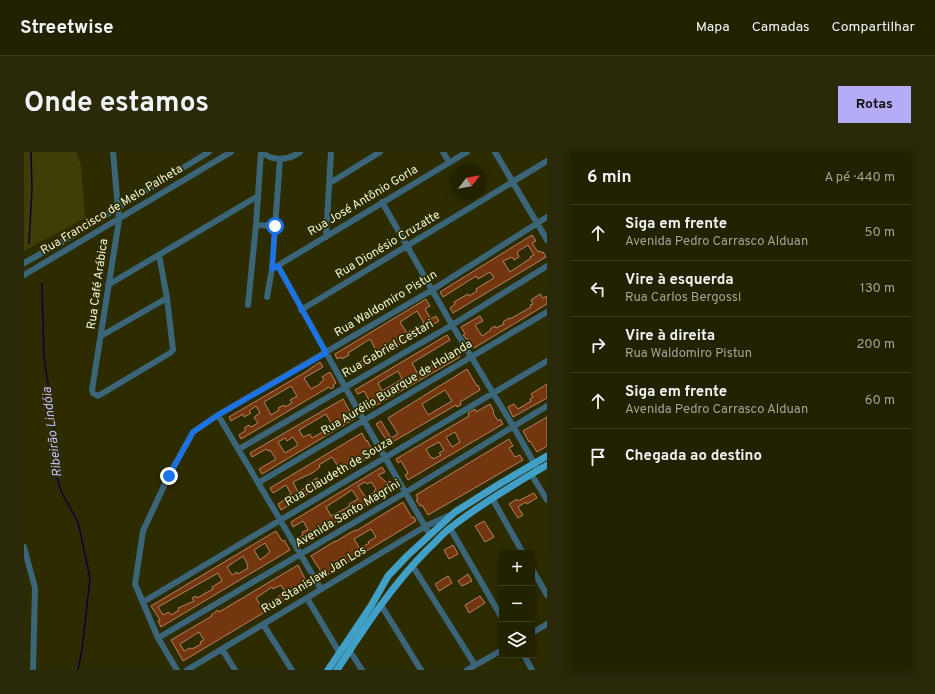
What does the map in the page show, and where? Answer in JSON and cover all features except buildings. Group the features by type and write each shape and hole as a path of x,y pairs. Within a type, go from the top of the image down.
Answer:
{"main road":[{"path":"337,670 380,605 412,565 450,528 534,469 547,456"},
{"path":"328,670 371,606 388,576 407,556 455,512 534,469 547,465"}],"street":[{"name":"Rua Café Arábica","path":"113,152 119,220 92,390 94,395 98,396 173,350 167,298"},
{"name":"Rua Francisco de Melo Palheta","path":"24,263 62,242 209,152"},
{"name":"Rua Francisco de Melo Palheta","path":"24,275 232,152"},
{"path":"262,152 267,156 280,159 295,156 300,152"},
{"path":"248,305 262,152"},
{"path":"326,236 332,152"},
{"path":"330,184 380,152"},
{"path":"443,152 449,162"},
{"name":"Rua José Antônio Gorla","path":"275,268 467,152"},
{"path":"495,152 547,240"},
{"path":"267,297 275,268 275,226 280,159"},
{"name":"Rua Dionésio Cruzatte","path":"301,310 547,161"},
{"path":"108,285 258,196"},
{"path":"382,202 452,325 513,426 547,500"},
{"name":"Rua Waldomiro Pistun","path":"143,602 135,584 143,531 169,476 193,432 218,415 432,290 547,217"},
{"path":"256,225 275,226"},
{"path":"101,336 167,298 159,255"},
{"name":"Rua Gabriel Cestari","path":"239,449 452,325 547,266"},
{"path":"275,268 326,353 430,535"},
{"name":"Rua Aurélio Buarque de Holanda","path":"258,483 547,312"},
{"name":"Rua Claudeth de Souza","path":"143,602 547,361"},
{"name":"Avenida Santo Magrini","path":"158,638 406,492 547,406"},
{"path":"218,415 321,589"},
{"path":"492,498 521,550"},
{"name":"Rua Stanislaw Jan Los","path":"186,670 426,526 455,512"},
{"path":"450,528 499,613"},
{"path":"24,547 34,588 33,670"},
{"path":"412,565 475,666"},
{"path":"535,573 547,595"},
{"path":"307,598 340,652"},
{"path":"143,602 158,638 177,670"},
{"path":"380,605 421,670"},
{"path":"263,624 292,670"},
{"path":"535,631 547,624"},
{"path":"222,649 235,670"},
{"path":"350,651 362,670"},
{"path":"467,670 499,652"},
{"path":"525,658 529,669"}],"shaded area":[{"path":"24,152 76,152 81,165 85,218 24,251"}],"waterway":[{"name":"Ribeirão Lindóia","path":"29,244 32,189 31,152"},
{"name":"Ribeirão Lindóia","path":"42,284 44,358 53,416 56,474 61,491 78,522 90,578 82,650 78,670"}],"route":[{"path":"169,476 193,432 218,415 326,353 278,266 272,269 275,226"}]}
